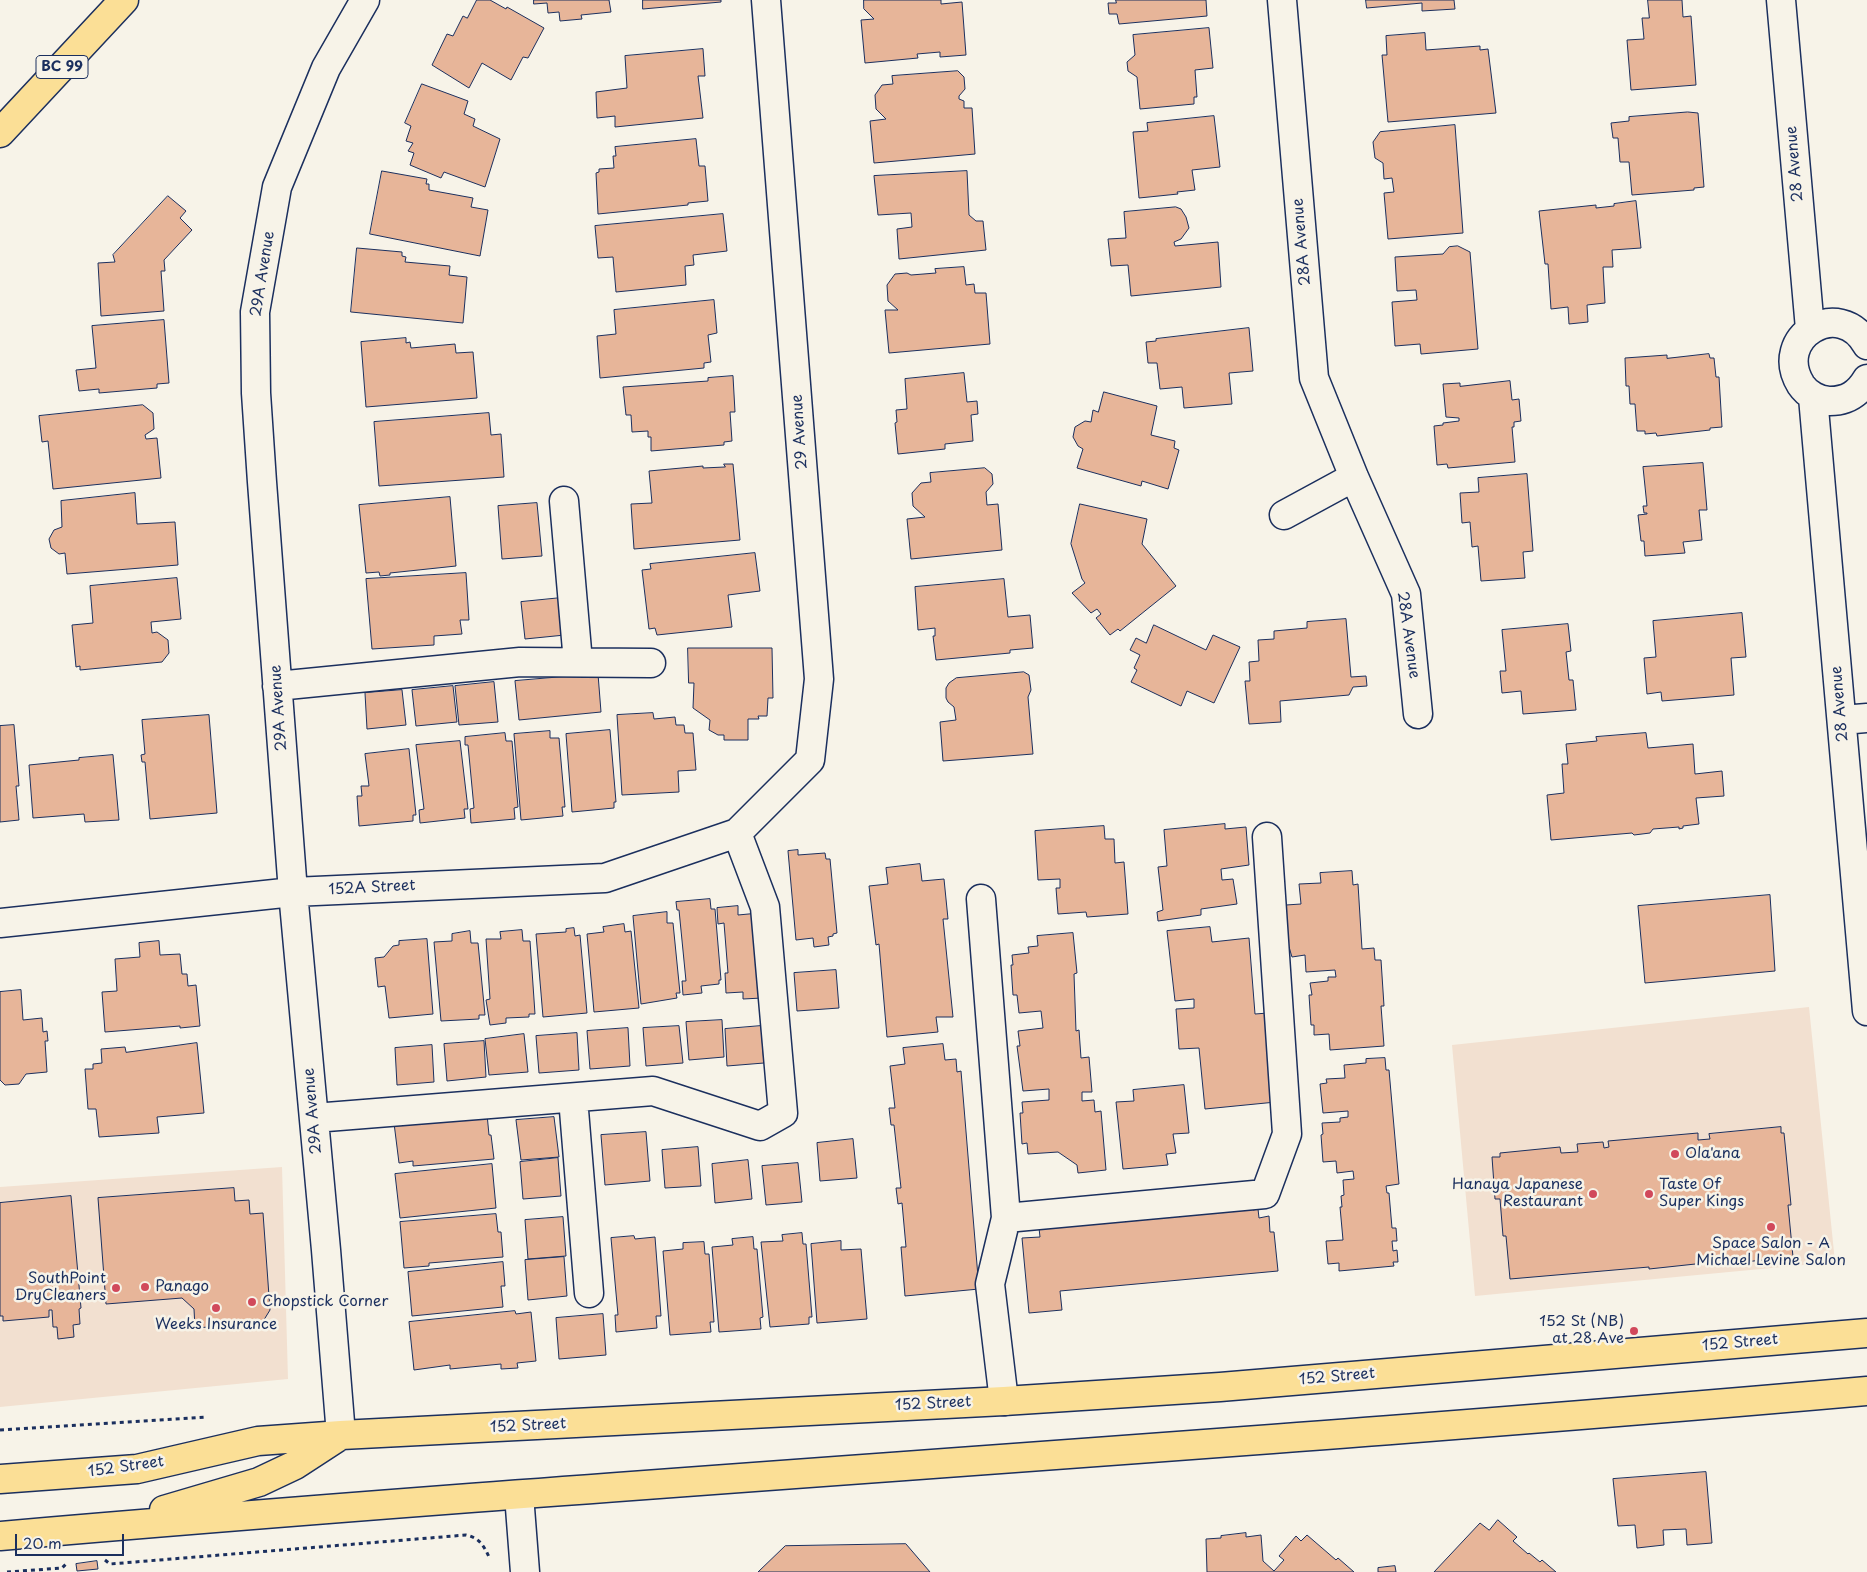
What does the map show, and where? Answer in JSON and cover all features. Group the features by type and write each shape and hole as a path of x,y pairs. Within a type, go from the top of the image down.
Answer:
{"main road":[{"name":"BC 99","path":"0,133 124,0"},
{"name":"152 Street","path":"0,1480 137,1469 258,1441 341,1435 1004,1401 1220,1387 1867,1333"},
{"path":"0,1536 519,1495 1587,1416 1867,1391"},
{"path":"111,1526 259,1482 295,1465 341,1435"}],"street":[{"name":"29A Avenue","path":"341,1435 293,892 277,686 259,433 255,312 277,187 326,68 365,0"},
{"name":"29 Avenue","path":"737,833 810,760 819,680 766,0"},
{"name":"28A Avenue","path":"1282,0 1314,378 1354,477 1406,594 1418,714"},
{"name":"28 Avenue","path":"1781,0 1810,329"},
{"path":"1865,337 1849,326 1836,322 1822,324 1810,329 1800,338 1795,350 1793,363 1796,377 1803,388 1813,396 1826,401 1838,401 1851,396 1865,385"},
{"name":"28 Avenue","path":"1813,396 1854,719 1867,1011"},
{"path":"1284,515 1354,477"},
{"path":"564,501 578,662"},
{"path":"277,686 520,662 651,663"},
{"path":"314,1118 653,1091 760,1126 783,1113 765,907 737,833"},
{"name":"152A Street","path":"0,923 293,892 605,878 737,833"},
{"path":"1006,1218 1265,1194 1287,1134 1267,837"},
{"path":"982,899 1006,1218 990,1284 1004,1401"},
{"path":"573,1098 589,1293"},
{"path":"519,1495 524,1572"}],"path":[{"path":"0,1430 215,1417"},
{"path":"102,1557 110,1564 466,1536 474,1537 481,1542 490,1559 490,1566"},
{"path":"7,1572 62,1568 71,1560"}],"shaded area":[{"path":"1809,1007 1835,1262 1475,1296 1452,1045"},
{"path":"282,1167 288,1379 0,1407 0,1187"}],"building":[{"path":"477,0 490,0 506,9 507,7 544,28 528,58 523,57 511,80 482,63 469,88 432,65 447,34 453,36 463,16 467,18"},
{"path":"534,0 609,0 611,12 581,15 582,19 560,21 559,12 548,13 547,3 534,4"},
{"path":"643,0 721,0 721,2 643,9"},
{"path":"864,0 941,0 941,4 962,2 966,55 940,57 940,52 917,54 918,58 865,63 861,20 874,19 864,9"},
{"path":"1116,0 1206,0 1207,16 1119,24 1117,14 1109,14 1108,3 1116,3"},
{"path":"1366,0 1454,0 1455,9 1422,11 1422,3 1367,8"},
{"path":"1648,0 1682,0 1683,17 1691,16 1696,85 1631,90 1627,40 1644,39 1642,18 1649,18"},
{"path":"1209,28 1213,68 1195,70 1197,97 1194,97 1194,104 1140,109 1137,77 1128,71 1127,62 1135,55 1133,35"},
{"path":"1425,33 1426,50 1480,46 1480,50 1488,49 1496,113 1388,122 1382,55 1387,55 1386,36"},
{"path":"703,49 705,76 698,76 703,118 615,127 615,116 597,118 596,92 627,88 625,56"},
{"path":"958,71 964,77 965,89 959,96 959,99 964,101 964,108 972,108 975,154 874,163 870,121 886,119 876,109 875,95 882,85 893,84 892,76"},
{"path":"422,84 468,101 464,114 475,119 473,126 500,139 485,187 444,172 441,178 410,165 414,153 408,151 413,143 406,141 411,126 405,123"},
{"path":"1688,112 1698,113 1704,187 1694,188 1694,190 1632,195 1629,162 1620,162 1618,138 1613,138 1611,123 1629,121 1629,117"},
{"path":"1214,116 1220,167 1192,170 1195,190 1177,192 1178,194 1139,198 1133,132 1148,131 1147,123"},
{"path":"1455,125 1463,233 1388,239 1384,193 1394,192 1392,178 1384,179 1383,163 1375,158 1373,142 1380,132"},
{"path":"696,139 699,166 705,166 708,201 688,203 688,205 598,214 596,173 599,172 599,169 614,168 613,156 616,156 615,147"},
{"path":"382,171 427,179 426,184 429,184 429,190 473,198 471,207 488,210 480,256 370,234"},
{"path":"967,171 969,215 976,221 983,221 986,250 899,259 897,229 912,227 911,213 878,215 874,176"},
{"path":"168,196 186,211 180,218 192,230 164,260 165,271 161,271 164,311 101,316 98,263 115,262 113,255"},
{"path":"1636,201 1641,248 1612,250 1613,267 1603,267 1605,303 1587,305 1588,322 1569,324 1568,307 1551,309 1548,264 1545,264 1539,211 1596,205 1596,208"},
{"path":"1176,207 1181,209 1186,217 1189,228 1181,239 1174,242 1175,246 1218,242 1221,287 1131,296 1128,265 1111,266 1108,239 1126,238 1124,212"},
{"path":"723,214 727,251 693,255 694,265 685,266 686,285 616,292 613,257 598,258 595,226"},
{"path":"1458,246 1470,252 1478,349 1421,354 1420,344 1395,346 1392,302 1417,300 1416,290 1397,291 1395,257 1443,254 1449,247"},
{"path":"357,248 402,252 402,256 406,257 405,262 450,266 449,275 467,277 463,323 351,312"},
{"path":"964,267 966,285 974,284 975,293 986,293 990,344 889,353 885,310 898,310 888,301 887,285 895,274 936,273 935,269"},
{"path":"714,300 717,333 708,335 711,362 704,363 704,368 600,378 597,336 616,334 614,310"},
{"path":"164,320 169,383 157,384 157,388 99,393 99,389 79,391 76,370 96,368 92,326"},
{"path":"1249,328 1253,371 1229,373 1232,404 1184,408 1182,387 1160,389 1157,363 1148,363 1146,342 1156,341 1156,339"},
{"path":"406,338 406,343 410,342 411,348 455,344 456,353 473,352 477,398 366,407 361,342"},
{"path":"1709,354 1710,358 1714,358 1716,377 1719,377 1722,427 1657,436 1656,433 1645,434 1645,431 1637,431 1635,404 1630,404 1629,386 1626,386 1625,358 1667,355 1667,358"},
{"path":"964,373 967,402 977,401 978,414 971,415 973,441 945,444 945,449 898,454 895,423 897,422 896,410 907,409 905,379"},
{"path":"733,376 735,412 730,412 732,441 724,442 724,445 651,451 651,437 648,437 648,431 632,432 631,415 626,415 623,387 708,381 708,378"},
{"path":"1510,381 1512,400 1519,399 1521,421 1514,422 1514,427 1512,427 1515,462 1448,468 1447,464 1437,465 1434,426 1459,421 1459,418 1446,417 1443,384 1460,383 1460,386"},
{"path":"1104,392 1157,406 1151,435 1175,441 1174,448 1179,450 1168,489 1142,481 1141,486 1077,468 1083,449 1078,446 1073,437 1075,427 1085,421 1091,422 1093,410 1098,412"},
{"path":"143,405 153,413 154,429 145,435 146,439 157,438 161,478 53,489 48,441 42,442 39,416"},
{"path":"489,413 491,435 501,434 504,477 379,486 374,422"},
{"path":"1703,463 1707,510 1699,510 1702,540 1683,542 1685,553 1645,556 1644,541 1641,541 1638,515 1647,514 1644,513 1643,506 1647,506 1643,467"},
{"path":"724,464 733,464 740,540 634,549 631,504 652,503 649,471 703,466 703,468 725,467"},
{"path":"985,468 992,474 993,484 986,492 987,505 998,504 1002,550 911,559 907,519 925,517 913,506 912,493 921,483 931,482 930,473"},
{"path":"1527,474 1533,551 1523,552 1525,578 1481,581 1478,546 1472,547 1470,522 1462,523 1460,493 1479,492 1478,478"},
{"path":"135,493 137,524 175,522 178,565 67,574 65,553 59,554 51,548 49,539 54,530 62,527 61,501"},
{"path":"450,497 456,566 390,573 390,575 380,576 379,572 366,573 359,505"},
{"path":"537,503 542,556 502,559 498,506"},
{"path":"1080,504 1147,519 1142,544 1176,586 1120,631 1118,629 1110,635 1096,618 1101,614 1097,609 1091,613 1072,593 1085,583 1071,544"},
{"path":"755,553 760,591 728,595 732,627 657,635 655,628 649,629 642,570 651,569 650,564"},
{"path":"466,573 469,620 460,620 462,634 434,636 434,645 372,649 366,579"},
{"path":"177,578 181,619 151,622 152,633 157,632 168,640 169,653 162,662 80,670 80,666 76,667 72,625 93,623 90,586"},
{"path":"1004,579 1008,617 1030,615 1033,648 1010,650 1010,653 936,660 933,636 935,636 935,628 918,630 915,587"},
{"path":"561,598 565,635 525,639 521,602"},
{"path":"1742,613 1746,657 1731,658 1734,695 1662,701 1661,692 1647,694 1644,658 1656,657 1653,621"},
{"path":"1346,619 1351,677 1366,676 1367,686 1353,687 1349,695 1280,701 1281,722 1249,724 1245,681 1250,681 1249,662 1259,661 1258,640 1274,639 1274,631 1307,628 1307,622"},
{"path":"1568,624 1571,651 1566,652 1569,680 1573,680 1576,710 1523,714 1521,691 1502,693 1500,671 1506,671 1502,630"},
{"path":"1154,625 1206,650 1213,635 1240,647 1214,703 1187,691 1181,706 1131,682 1137,670 1134,668 1140,655 1130,650 1136,638 1146,643"},
{"path":"688,648 772,648 773,698 768,698 767,716 758,716 759,719 748,719 748,740 724,740 724,735 718,735 709,730 710,720 693,708 694,683 689,683"},
{"path":"1024,672 1029,675 1031,690 1028,697 1033,754 943,761 940,722 956,720 954,707 946,698 946,688 949,683 956,678"},
{"path":"598,674 601,712 519,720 515,681"},
{"path":"494,682 498,722 459,725 455,686"},
{"path":"453,686 457,722 416,726 412,690"},
{"path":"402,690 406,725 367,729 365,693"},
{"path":"653,713 654,719 675,717 676,725 684,725 685,733 693,733 696,770 678,771 679,792 622,795 617,715"},
{"path":"209,715 217,813 150,819 145,762 142,762 141,755 145,754 142,720"},
{"path":"14,725 19,786 16,786 19,820 0,822 0,726"},
{"path":"610,730 616,802 614,802 614,808 572,812 566,734"},
{"path":"550,731 550,738 559,738 565,807 562,807 563,816 521,820 514,734"},
{"path":"505,733 506,741 512,741 518,807 514,808 515,819 471,823 470,809 474,808 468,745 465,745 465,737"},
{"path":"1646,733 1648,748 1693,744 1695,774 1722,771 1724,796 1696,798 1699,824 1683,826 1683,828 1679,829 1679,827 1653,829 1650,833 1634,835 1632,833 1551,840 1547,795 1564,793 1562,764 1568,764 1566,744 1597,741 1596,737"},
{"path":"460,741 468,809 464,809 465,818 420,823 419,810 424,809 416,745"},
{"path":"409,749 416,815 413,815 413,821 359,826 357,796 362,796 361,786 369,786 365,754"},
{"path":"113,755 119,820 85,822 84,814 33,818 29,765"},
{"path":"1225,824 1225,829 1246,827 1249,865 1221,869 1222,880 1233,879 1237,904 1201,909 1201,915 1158,921 1157,912 1163,910 1158,867 1167,866 1164,830"},
{"path":"1104,826 1105,839 1114,839 1115,863 1124,862 1128,914 1087,917 1086,912 1058,914 1056,888 1060,888 1060,879 1038,880 1035,831"},
{"path":"798,850 798,855 825,853 826,859 830,859 837,933 828,937 829,945 814,947 813,938 796,940 788,851"},
{"path":"920,864 922,881 944,879 948,919 943,919 953,1017 936,1017 938,1032 887,1037 879,944 876,945 869,886 888,884 886,868"},
{"path":"1352,871 1353,885 1358,884 1362,949 1374,948 1375,960 1381,960 1384,1006 1381,1006 1384,1046 1330,1050 1329,1034 1314,1035 1314,1025 1311,1025 1309,995 1312,995 1310,983 1328,981 1328,977 1336,977 1335,970 1306,972 1305,955 1292,957 1289,947 1287,947 1286,905 1301,904 1299,884 1321,883 1320,873"},
{"path":"1770,895 1775,971 1645,983 1638,906"},
{"path":"710,899 711,909 715,909 721,980 719,980 719,984 701,986 702,993 683,995 682,981 686,981 679,910 677,910 676,902"},
{"path":"738,906 738,915 759,913 762,998 743,999 743,992 726,993 725,973 728,973 724,923 718,924 717,908"},
{"path":"667,912 667,923 673,923 680,993 676,993 677,998 641,1004 633,916"},
{"path":"624,924 625,932 631,931 639,1008 594,1012 587,934 604,932 603,927"},
{"path":"1210,927 1212,942 1249,938 1255,1014 1268,1013 1276,1102 1205,1109 1199,1048 1179,1049 1176,1009 1194,1008 1194,999 1175,1001 1167,931"},
{"path":"574,928 575,936 580,935 587,1013 543,1017 536,934 566,932 566,929"},
{"path":"522,930 523,941 530,941 535,1014 529,1014 529,1017 506,1018 506,1023 490,1025 486,1000 490,999 486,939 501,939 500,932"},
{"path":"470,931 471,943 478,943 485,1015 479,1015 479,1019 441,1021 434,942 452,941 452,934"},
{"path":"1073,933 1077,973 1074,974 1076,1031 1079,1030 1081,1058 1089,1057 1092,1092 1082,1092 1082,1101 1094,1100 1095,1112 1101,1111 1106,1170 1078,1173 1077,1165 1058,1152 1028,1154 1027,1143 1022,1144 1020,1113 1023,1113 1022,1102 1049,1100 1049,1089 1023,1091 1017,1046 1020,1046 1018,1031 1043,1028 1041,1011 1019,1013 1017,995 1013,995 1011,965 1013,965 1012,955 1029,953 1028,947 1038,946 1037,936"},
{"path":"427,939 433,1014 389,1018 385,986 378,987 375,958 384,957 393,946 399,945 399,941"},
{"path":"159,941 160,955 180,954 182,974 187,974 188,986 196,985 200,1026 105,1032 102,992 117,991 115,959 140,957 139,943"},
{"path":"836,970 839,1008 797,1011 794,973"},
{"path":"21,990 23,1020 42,1018 43,1032 47,1031 48,1041 45,1041 47,1072 26,1074 19,1084 5,1085 0,1080 0,992"},
{"path":"722,1020 724,1057 689,1060 686,1022"},
{"path":"679,1026 683,1063 646,1066 643,1028"},
{"path":"761,1026 764,1063 727,1066 725,1029"},
{"path":"628,1028 630,1066 590,1069 587,1031"},
{"path":"577,1033 579,1070 539,1073 536,1036"},
{"path":"524,1034 528,1072 489,1075 485,1039"},
{"path":"484,1041 486,1077 447,1081 444,1044"},
{"path":"197,1043 204,1113 157,1117 159,1133 99,1137 96,1109 88,1109 85,1069 93,1069 93,1064 102,1063 101,1049 125,1047 126,1052"},
{"path":"943,1044 945,1060 956,1059 957,1072 961,1071 979,1289 905,1296 901,1247 906,1247 902,1203 898,1204 896,1188 901,1188 894,1125 891,1125 889,1108 895,1108 890,1066 905,1064 903,1048"},
{"path":"432,1045 434,1082 397,1085 395,1048"},
{"path":"1385,1058 1386,1070 1389,1070 1399,1184 1386,1186 1387,1193 1389,1193 1392,1228 1396,1228 1397,1241 1392,1241 1393,1251 1397,1250 1398,1262 1393,1262 1394,1266 1339,1271 1339,1263 1328,1264 1326,1241 1343,1240 1340,1207 1342,1207 1341,1196 1344,1195 1343,1180 1354,1179 1353,1171 1337,1173 1336,1161 1323,1162 1321,1135 1323,1134 1322,1123 1340,1122 1340,1118 1348,1117 1348,1111 1323,1113 1320,1084 1327,1083 1326,1079 1345,1078 1344,1065 1366,1063 1366,1059"},
{"path":"1184,1085 1189,1133 1173,1134 1176,1153 1166,1154 1168,1165 1123,1169 1116,1102 1134,1101 1133,1090"},
{"path":"487,1114 494,1159 413,1166 413,1161 399,1163 394,1123"},
{"path":"554,1117 559,1157 521,1160 516,1120"},
{"path":"1781,1127 1781,1133 1784,1133 1791,1205 1788,1205 1793,1257 1714,1265 1714,1262 1649,1269 1649,1267 1510,1279 1506,1236 1503,1236 1500,1199 1495,1199 1492,1157 1500,1157 1500,1153 1560,1147 1561,1153 1578,1152 1577,1144 1603,1142 1604,1148 1609,1147 1608,1141 1698,1133 1698,1140 1710,1139 1709,1134"},
{"path":"646,1132 650,1181 605,1185 601,1135"},
{"path":"853,1139 857,1178 820,1181 817,1143"},
{"path":"698,1147 701,1186 665,1188 662,1150"},
{"path":"558,1158 561,1196 523,1199 520,1162"},
{"path":"748,1160 752,1199 715,1203 712,1164"},
{"path":"798,1163 802,1202 766,1205 762,1166"},
{"path":"492,1164 496,1208 400,1218 395,1174"},
{"path":"234,1188 235,1201 249,1200 250,1214 263,1213 270,1310 262,1323 195,1328 194,1309 182,1298 106,1304 98,1198"},
{"path":"71,1196 81,1308 79,1309 80,1324 73,1325 74,1337 58,1339 57,1327 53,1327 52,1310 49,1310 49,1317 3,1321 3,1316 0,1316 0,1203"},
{"path":"1253,1204 1253,1210 1258,1209 1259,1218 1269,1216 1270,1232 1274,1232 1278,1271 1060,1291 1062,1310 1029,1313 1022,1238 1040,1237 1039,1228"},
{"path":"496,1214 498,1232 501,1232 503,1257 429,1263 429,1266 404,1268 400,1222"},
{"path":"563,1217 566,1256 528,1259 525,1220"},
{"path":"802,1233 803,1244 806,1244 812,1317 809,1317 809,1324 770,1327 761,1242 783,1241 782,1235"},
{"path":"634,1236 635,1239 655,1237 661,1316 656,1316 657,1328 616,1332 615,1315 618,1315 611,1238"},
{"path":"753,1237 754,1249 757,1249 763,1317 760,1318 761,1329 719,1332 712,1247 733,1245 732,1239"},
{"path":"841,1241 841,1250 861,1249 867,1319 817,1323 811,1244"},
{"path":"704,1242 705,1254 709,1254 714,1322 710,1322 711,1332 670,1335 663,1251 683,1249 683,1243"},
{"path":"564,1257 567,1296 528,1300 525,1260"},
{"path":"503,1262 505,1286 501,1286 503,1307 412,1316 408,1272"},
{"path":"515,1311 516,1314 531,1312 536,1361 517,1363 518,1368 501,1369 501,1364 450,1369 450,1365 414,1370 409,1322"},
{"path":"603,1314 606,1355 559,1359 556,1318"},
{"path":"1706,1472 1712,1543 1687,1545 1686,1529 1663,1530 1664,1545 1637,1548 1635,1525 1618,1526 1613,1479"},
{"path":"1498,1520 1517,1537 1513,1541 1528,1554 1540,1562 1542,1560 1556,1572 1434,1572 1480,1523 1489,1530"},
{"path":"1246,1533 1246,1537 1261,1535 1263,1561 1274,1571 1284,1560 1279,1556 1296,1536 1301,1541 1307,1535 1336,1560 1338,1558 1354,1572 1207,1572 1206,1539"},
{"path":"906,1544 930,1572 758,1572 785,1546"},
{"path":"97,1561 98,1569 77,1571 76,1564"},
{"path":"1395,1566 1396,1572 1378,1572 1378,1568"}],"place":[{"name":"Ola'ana","path":"1675,1154"},
{"name":"Hanaya Japanese Restaurant","path":"1593,1194"},
{"name":"Taste Of Super Kings","path":"1649,1194"},
{"name":"Space Salon - A Michael Levine Salon","path":"1771,1227"},
{"name":"Panago","path":"145,1287"},
{"name":"SouthPoint DryCleaners","path":"116,1288"},
{"name":"Chopstick Corner","path":"252,1302"},
{"name":"Weeks Insurance","path":"216,1308"},
{"name":"152 St (NB) at 28 Ave","path":"1634,1331"}]}
